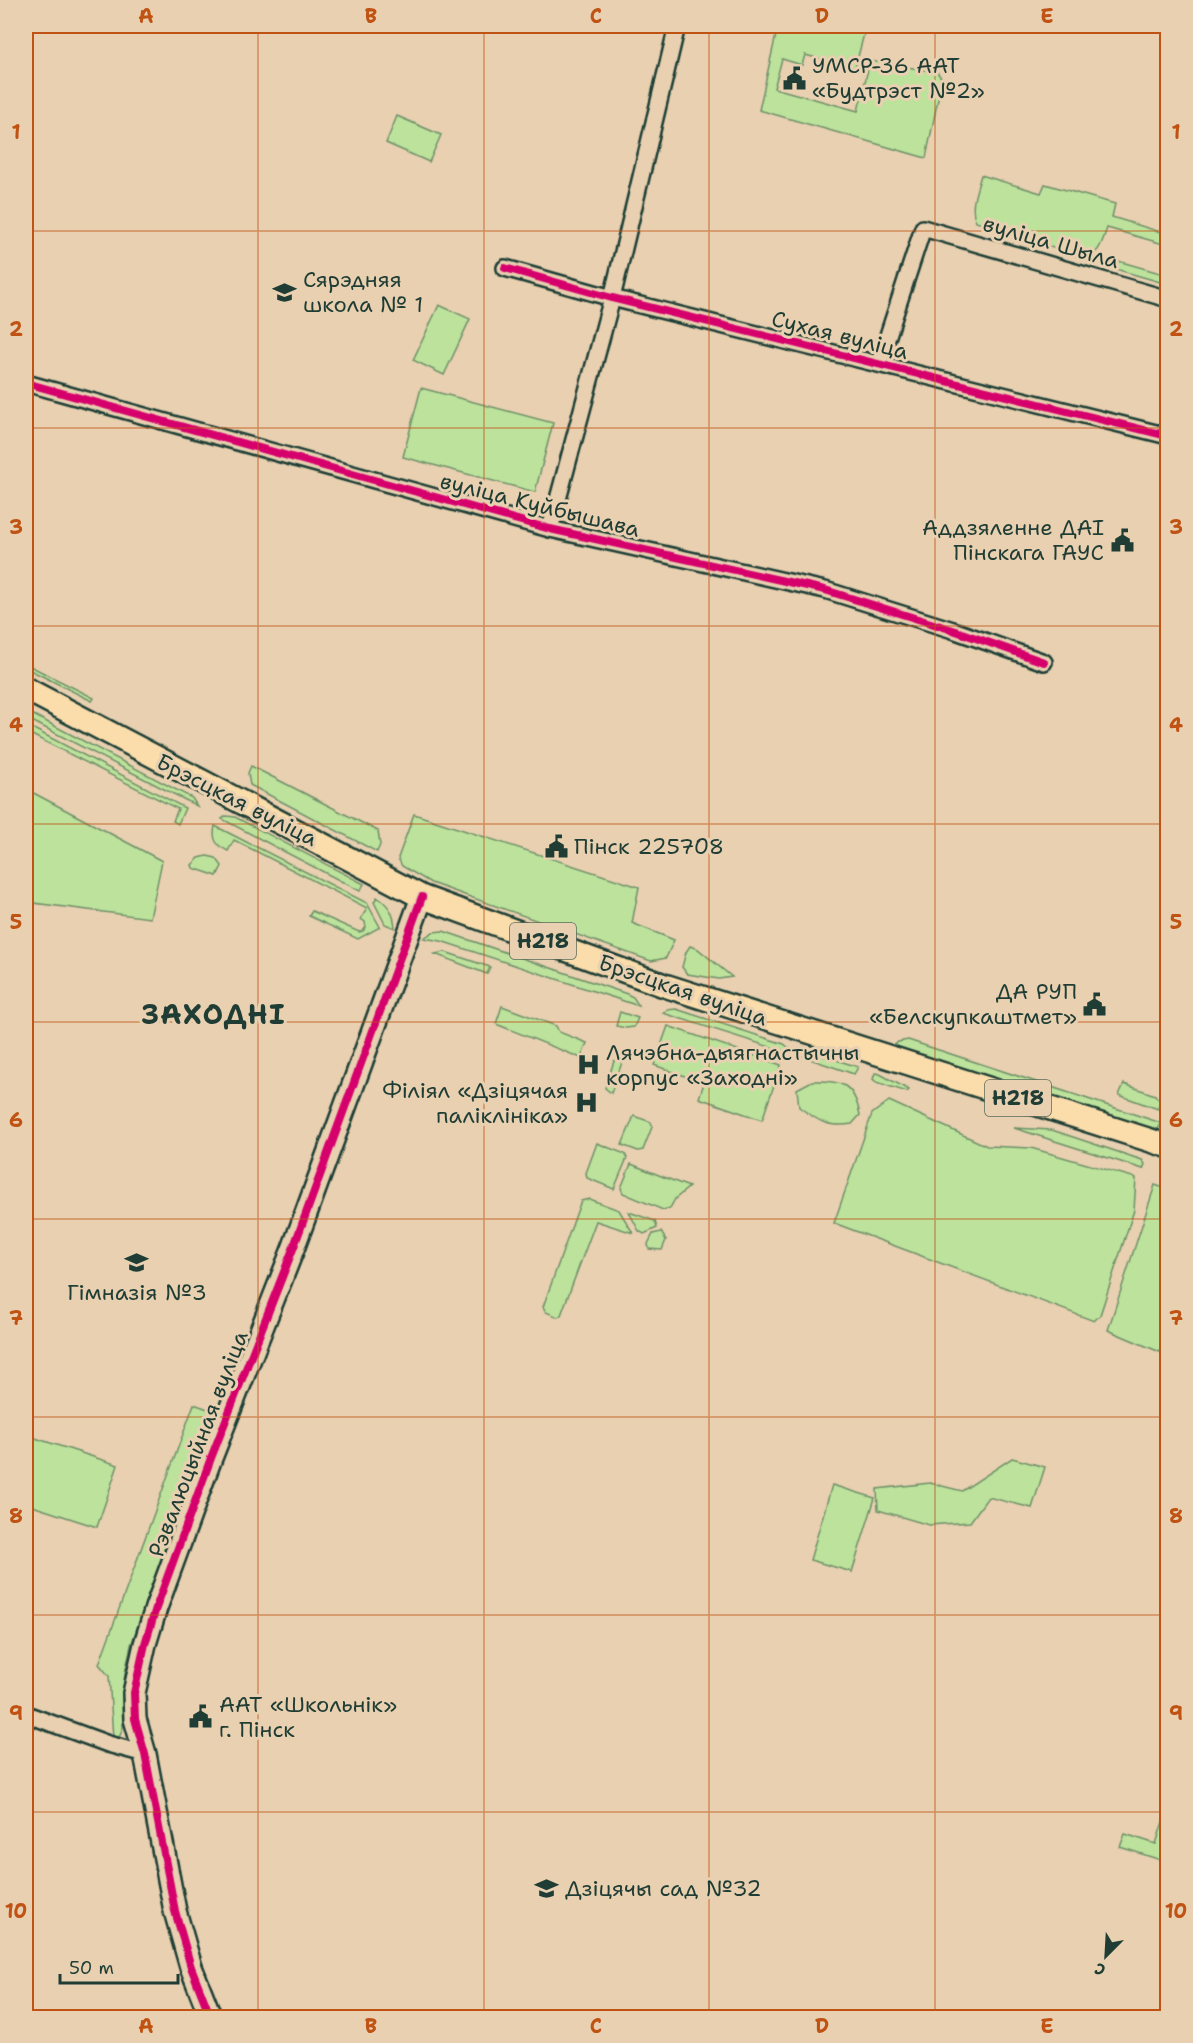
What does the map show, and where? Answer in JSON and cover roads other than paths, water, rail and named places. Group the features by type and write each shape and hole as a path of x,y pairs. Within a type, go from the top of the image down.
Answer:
{"main road":[{"name":"Брэсцкая вуліца","path":"26,689 422,897 663,985 1167,1146"}],"street":[{"path":"550,529 612,298 677,26"},
{"name":"Сухая вуліца","path":"879,363 923,228"},
{"name":"вуліца Шыла","path":"923,228 1167,299"},
{"name":"Сухая вуліца","path":"504,268 612,298 1167,436"},
{"name":"вуліца Куйбышава","path":"26,383 550,529 825,590 954,630 1044,662"},
{"name":"Рэвалюцыйная вуліца","path":"211,2018 191,1967 175,1911 145,1754 135,1719 134,1693 156,1608 211,1458 293,1249 422,897"},
{"path":"26,1714 108,1744 145,1754"}],"place":[{"name":"УМСР-36 ААТ «Будтрэст №2»","path":"794,78"},
{"name":"Сярэдняя школа № 1","path":"285,292"},
{"name":"Аддзяленне ДАІ Пінскага ГАУС","path":"1122,540"},
{"name":"Пінск 225708","path":"556,846"},
{"name":"ДА РУП «Белскупкаштмет»","path":"1095,1004"},
{"name":"Лячэбна-дыягнастычны корпус «Заходні»","path":"588,1065"},
{"name":"Філіял «Дзіцячая паліклініка»","path":"586,1103"},
{"name":"Гімназія №3","path":"137,1263"},
{"name":"ААТ «Школьнік» г. Пінск","path":"201,1717"},
{"name":"Дзіцячы сад №32","path":"547,1888"}],"district":[{"name":"ЗАХОДНІ","path":"214,1014"}]}
